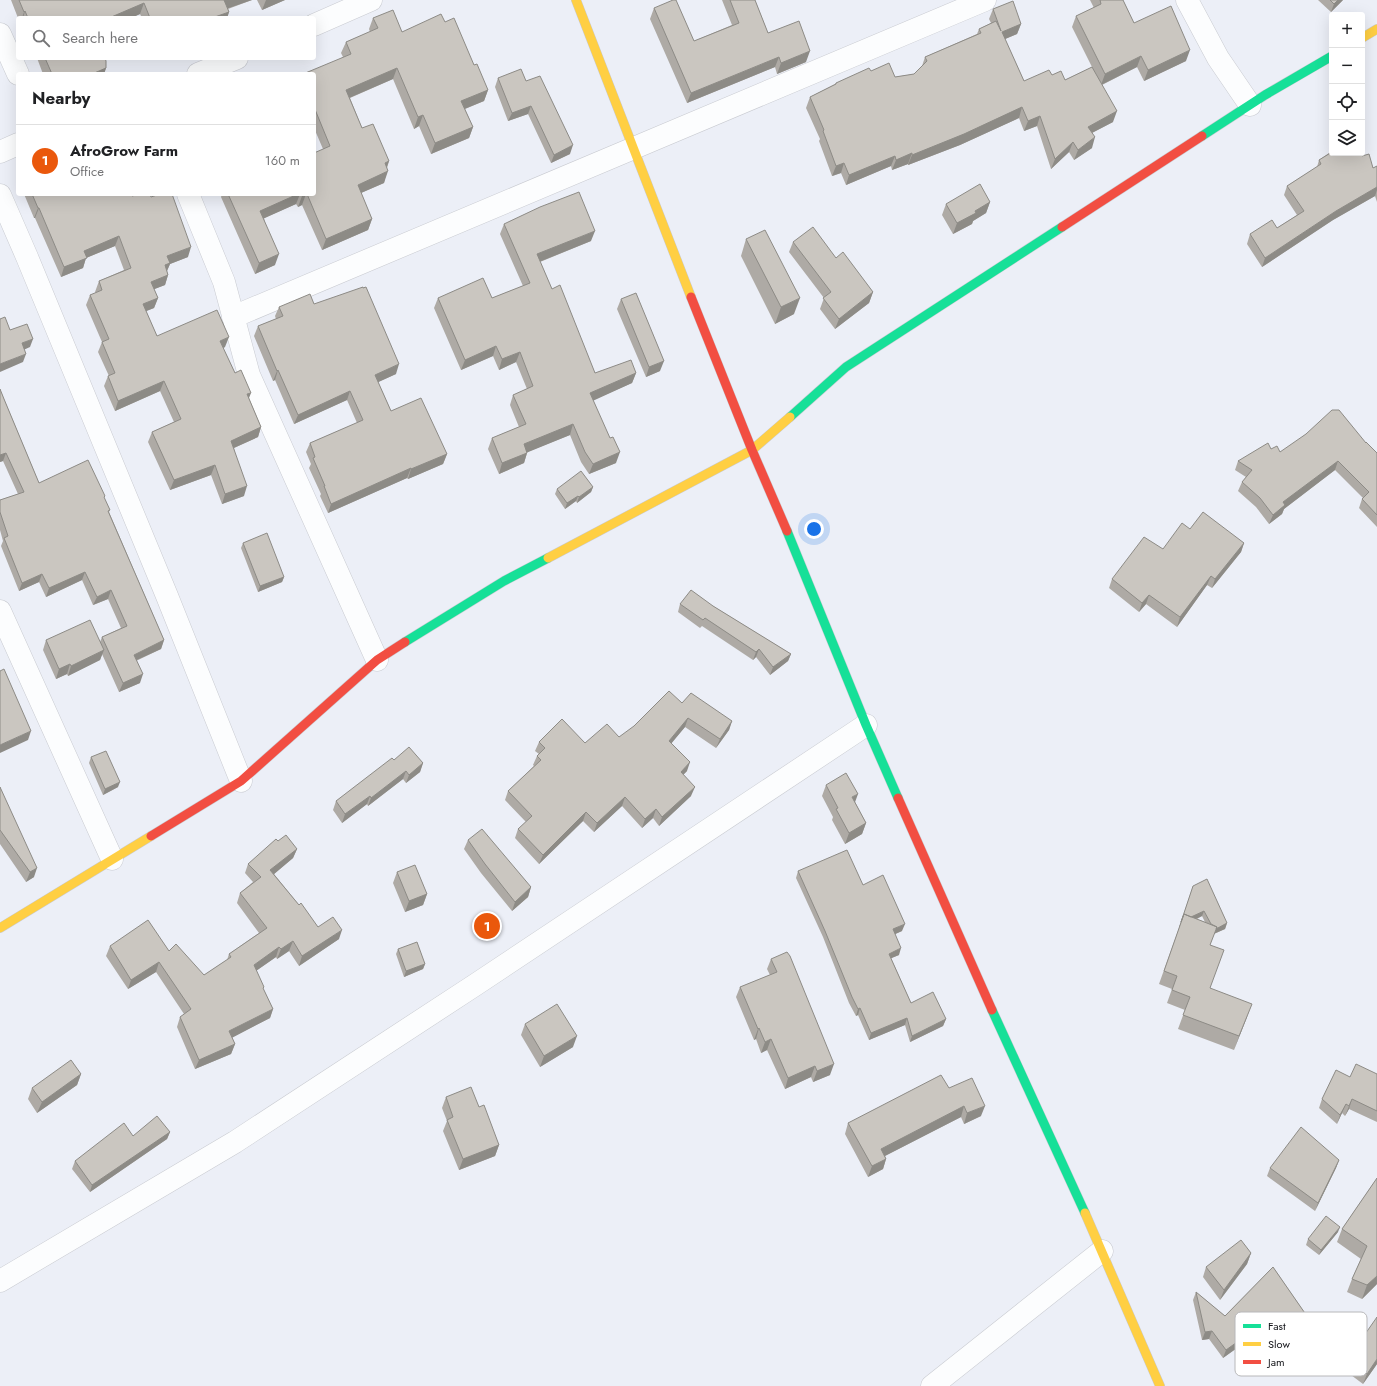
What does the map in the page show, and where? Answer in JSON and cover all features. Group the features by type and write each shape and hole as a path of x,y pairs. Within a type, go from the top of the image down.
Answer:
{"street":[{"path":"316,24 371,0"},
{"path":"576,0 752,450 800,562 866,725 1005,1040 1102,1251 1160,1386"},
{"path":"233,317 985,0"},
{"path":"1187,0 1218,58 1250,105"},
{"path":"1365,36 1377,29"},
{"path":"0,34 17,72"},
{"path":"0,928 242,781 377,660 504,581 752,450 846,367 1250,105 1329,58"},
{"path":"203,72 232,60"},
{"path":"0,152 16,145"},
{"path":"0,195 27,257 242,781"},
{"path":"189,196 224,282 250,375 377,660"},
{"path":"0,611 112,859"},
{"path":"0,1281 235,1142 468,990 866,725"},
{"path":"932,1386 1102,1251"}],"building":[{"path":"19,0 224,0 229,12 218,16 149,16 144,3 114,16 27,16 25,11 24,12"},
{"path":"676,0 694,41 739,23 730,0 755,0 768,33 799,21 810,51 781,63 779,57 691,93 654,8"},
{"path":"1100,0 1123,0 1134,23 1171,6 1190,50 1148,70 1141,56 1105,74 1076,16 1101,4"},
{"path":"1330,0 1338,0 1334,4"},
{"path":"1013,1 1021,24 1002,32 1024,81 1049,70 1052,75 1061,71 1065,80 1092,67 1117,111 1088,127 1095,137 1078,150 1073,142 1055,159 1040,116 1028,121 1022,107 964,134 912,155 912,153 896,160 895,156 849,175 844,163 836,166 823,131 824,130 810,97 869,68 871,71 889,63 895,77 914,74 927,61 925,57 981,33 979,29 996,21 1001,31 993,9"},
{"path":"393,10 402,32 441,14 445,22 454,18 474,65 477,64 488,90 461,101 473,127 435,143 423,115 418,117 397,68 346,90 362,128 373,124 389,161 385,163 388,171 358,185 372,219 326,239 308,196 316,196 316,152 330,146 316,112 316,72 308,72 351,54 346,42 378,28 373,18"},
{"path":"46,60 106,61 106,68 97,72 51,72"},
{"path":"521,69 526,81 540,76 573,145 554,155 531,106 512,113 498,78"},
{"path":"1329,154 1329,156 1365,156 1369,154 1373,168 1377,166 1377,187 1336,211 1265,258 1250,234 1272,220 1277,228 1304,211 1287,186 1321,164 1319,160"},
{"path":"980,184 990,202 975,211 976,213 957,223 946,204"},
{"path":"579,192 595,231 537,254 552,289 560,285 595,373 631,360 636,373 590,393 610,438 613,437 620,452 593,464 585,452 573,424 524,444 527,453 502,463 492,438 526,424 513,395 533,386 520,352 502,359 496,346 465,360 438,298 483,278 492,298 530,283 504,224 540,207"},
{"path":"33,196 173,196 191,247 167,256 170,263 165,265 168,275 151,282 158,298 143,304 157,336 217,310 229,337 220,341 235,373 241,370 251,393 247,394 261,427 231,441 247,486 225,494 215,465 174,480 152,432 181,419 164,381 118,401 108,376 115,373 102,342 109,339 90,295 102,290 99,281 131,268 119,236 84,251 87,258 64,267"},
{"path":"229,196 294,196 260,211 279,254 259,263"},
{"path":"813,227 836,258 843,252 873,292 839,319 823,298 831,292 793,242"},
{"path":"765,230 800,298 781,307 746,239"},
{"path":"366,287 399,364 375,375 391,411 421,398 447,454 411,468 331,504 313,458 315,457 310,443 363,420 350,391 298,415 258,326 283,316 279,307 310,294 314,304"},
{"path":"636,293 664,361 649,367 621,299"},
{"path":"5,317 10,330 27,324 33,339 22,343 26,354 0,364 0,319"},
{"path":"0,389 39,483 88,460 105,496 104,497 110,510 108,511 164,640 134,655 143,674 123,683 102,637 127,626 111,590 97,597 85,572 49,588 42,574 22,583 4,538 8,536 0,512 0,500 24,492 6,453 0,455"},
{"path":"1332,410 1339,410 1366,443 1377,453 1377,515 1362,499 1369,492 1338,461 1283,502 1285,505 1273,515 1260,498 1242,482 1252,470 1238,461 1268,443 1271,449 1277,446 1280,452 1306,434"},
{"path":"581,471 593,487 567,503 557,489"},
{"path":"1203,512 1244,543 1215,579 1211,576 1180,617 1149,595 1142,603 1112,579 1144,537 1163,549 1182,523 1190,529"},
{"path":"267,533 284,577 260,586 243,543"},
{"path":"691,590 713,606 791,654 773,667 759,649 756,652 705,618 703,620 680,604"},
{"path":"90,620 104,650 71,666 70,664 59,669 46,640"},
{"path":"4,669 31,731 0,745 0,671"},
{"path":"669,691 682,703 691,693 732,721 720,739 688,718 669,741 690,762 681,772 695,787 662,817 656,809 645,819 625,797 597,823 586,812 543,855 518,829 532,816 508,791 541,760 537,756 545,748 539,742 562,719 585,743 607,724 619,737 634,726"},
{"path":"409,747 423,763 409,775 406,771 371,798 370,796 345,814 336,801 392,758 394,760"},
{"path":"106,751 120,782 105,789 91,757"},
{"path":"846,773 858,794 852,797 866,823 849,833 836,809 838,808 826,785"},
{"path":"0,787 37,868 30,872 0,830"},
{"path":"482,829 531,887 515,902 468,840"},
{"path":"286,835 297,849 270,870 299,905 301,903 318,927 333,917 342,930 302,956 293,941 281,949 279,947 254,965 273,1009 229,1031 235,1044 199,1060 180,1017 191,1009 159,962 131,980 110,946 148,920 169,951 176,944 204,975 231,957 229,954 267,928 240,893 261,877 248,864 276,839 278,841"},
{"path":"847,850 863,885 883,875 905,924 893,929 901,948 889,954 911,1003 933,992 946,1019 912,1036 907,1018 871,1033 860,1008 858,1009 852,997 798,871"},
{"path":"415,865 427,894 409,901 397,872"},
{"path":"1207,879 1227,923 1216,929 1217,927 1211,924 1204,911 1191,917 1184,914 1181,922 1193,886"},
{"path":"1184,914 1217,927 1210,945 1224,950 1210,988 1252,1004 1239,1036 1183,1015 1190,997 1172,990 1177,976 1164,971"},
{"path":"417,942 425,964 406,971 398,949"},
{"path":"787,952 790,956 834,1064 817,1071 815,1066 788,1078 771,1039 765,1042 759,1028 758,1029 740,987 777,972 771,959"},
{"path":"557,1004 577,1036 544,1056 525,1024"},
{"path":"71,1060 81,1074 42,1102 32,1088"},
{"path":"1356,1064 1377,1074 1377,1111 1352,1099 1349,1106 1346,1104 1340,1115 1322,1099 1336,1070 1350,1077"},
{"path":"941,1075 949,1088 972,1078 985,1106 967,1113 964,1106 881,1149 886,1159 872,1166 848,1123"},
{"path":"471,1087 479,1107 484,1105 499,1145 463,1159 447,1120 453,1117 446,1097"},
{"path":"157,1116 170,1132 92,1185 75,1161 124,1123 133,1136"},
{"path":"1301,1127 1339,1160 1318,1203 1270,1168"},
{"path":"1377,1178 1377,1276 1367,1285 1352,1279 1367,1246 1342,1229"},
{"path":"1326,1216 1340,1227 1321,1250 1308,1239"},
{"path":"1241,1240 1251,1253 1224,1290 1206,1267"},
{"path":"1273,1267 1304,1312 1235,1312 1235,1344 1226,1350 1212,1331 1205,1332 1196,1292 1225,1316"},
{"path":"1377,1317 1377,1359 1367,1374 1367,1331"}],"traffic: fast":[{"path":"1202,136 1265,95 1329,58"},
{"path":"790,417 846,367 1062,227"},
{"path":"787,531 866,725 898,798"},
{"path":"405,642 504,581 548,558"},
{"path":"992,1010 1085,1213"}],"traffic: slow":[{"path":"576,0 691,297"},
{"path":"1365,36 1377,29"},
{"path":"548,558 752,450 790,417"},
{"path":"0,928 151,836"},
{"path":"1085,1213 1160,1386"}],"traffic: jam":[{"path":"1062,227 1202,136"},
{"path":"691,297 752,450 787,531"},
{"path":"151,836 241,781 377,660 405,642"},
{"path":"898,798 992,1010"}],"place":[{"name":"AfroGrow Farm","path":"487,926"}]}
